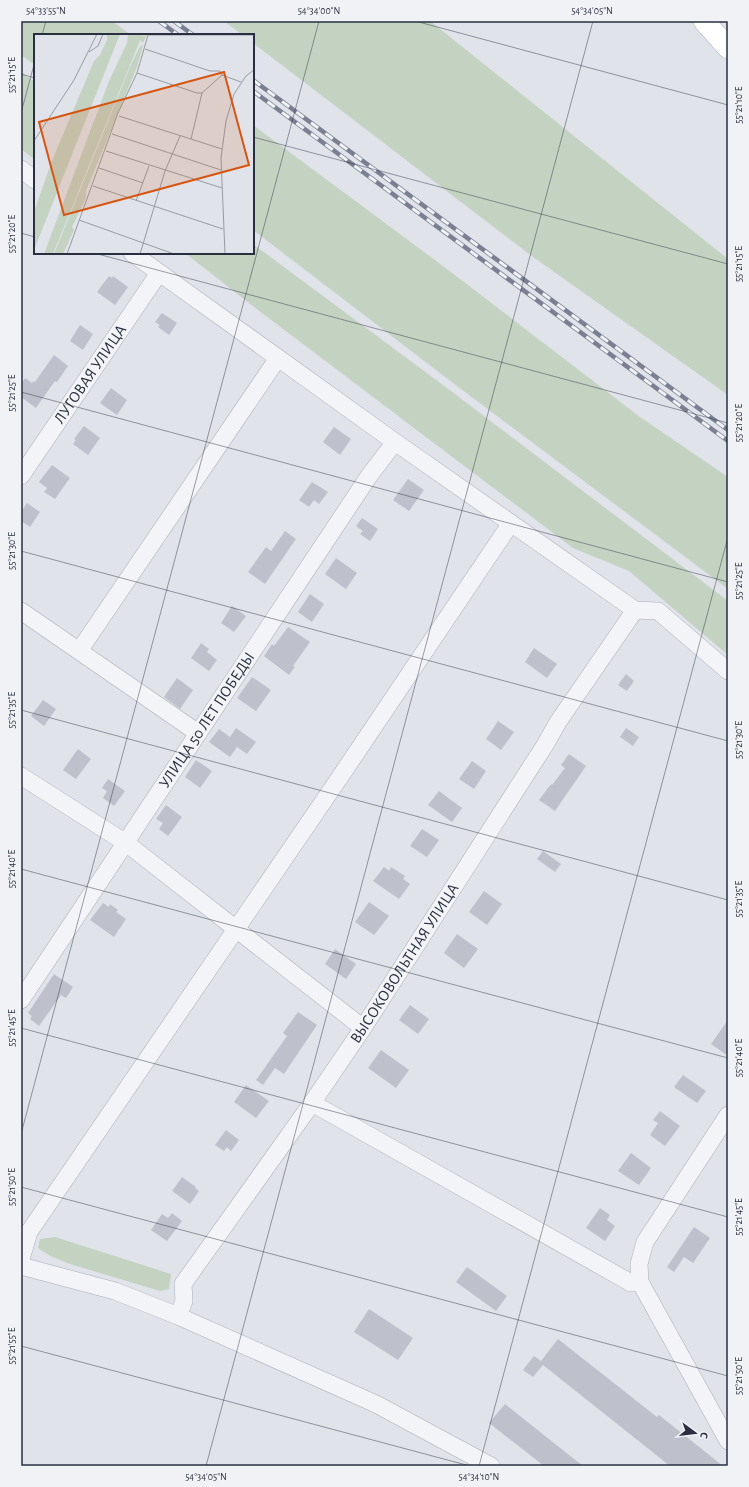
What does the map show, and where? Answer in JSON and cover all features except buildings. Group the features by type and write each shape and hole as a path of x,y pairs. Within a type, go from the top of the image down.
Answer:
{"main road":[{"path":"704,21 728,48"}],"street":[{"path":"21,169 34,179"},
{"path":"133,254 395,442 635,610 658,611 728,671"},
{"name":"ЛУГОВАЯ УЛИЦА","path":"21,476 159,273"},
{"path":"79,651 278,358"},
{"name":"УЛИЦА 50 ЛЕТ ПОБЕДЫ","path":"21,1000 368,476 395,442"},
{"path":"21,1259 29,1232 336,784 511,523"},
{"name":"ВЫСОКОВОЛЬТНАЯ УЛИЦА","path":"178,1316 184,1302 183,1284 312,1103 363,1028 545,745 558,722 635,610"},
{"path":"21,611 198,733"},
{"path":"21,776 126,843 363,1028"},
{"path":"312,1103 631,1283 640,1282"},
{"path":"728,1115 644,1242 639,1264 640,1282 728,1441"},
{"path":"21,1266 115,1291 178,1316 376,1404 491,1466"}],"green space":[{"path":"21,21 112,21 130,34 34,34 34,64 21,55"},
{"path":"224,21 430,21 728,259 728,395 533,257 254,44 254,34 241,34"},
{"path":"21,72 34,81 34,159 21,149"},
{"path":"254,126 451,272 640,417 728,477 728,589 453,383 254,231"},
{"path":"254,245 451,391 728,601 728,655 629,571 573,548 186,254 254,254"},
{"path":"55,1237 171,1274 169,1289 160,1291 70,1264 50,1256 38,1248 40,1239"}],"railway":[{"path":"159,21 177,34"},
{"path":"174,21 192,34"},
{"path":"254,81 728,430"},
{"path":"254,92 728,441"}]}
